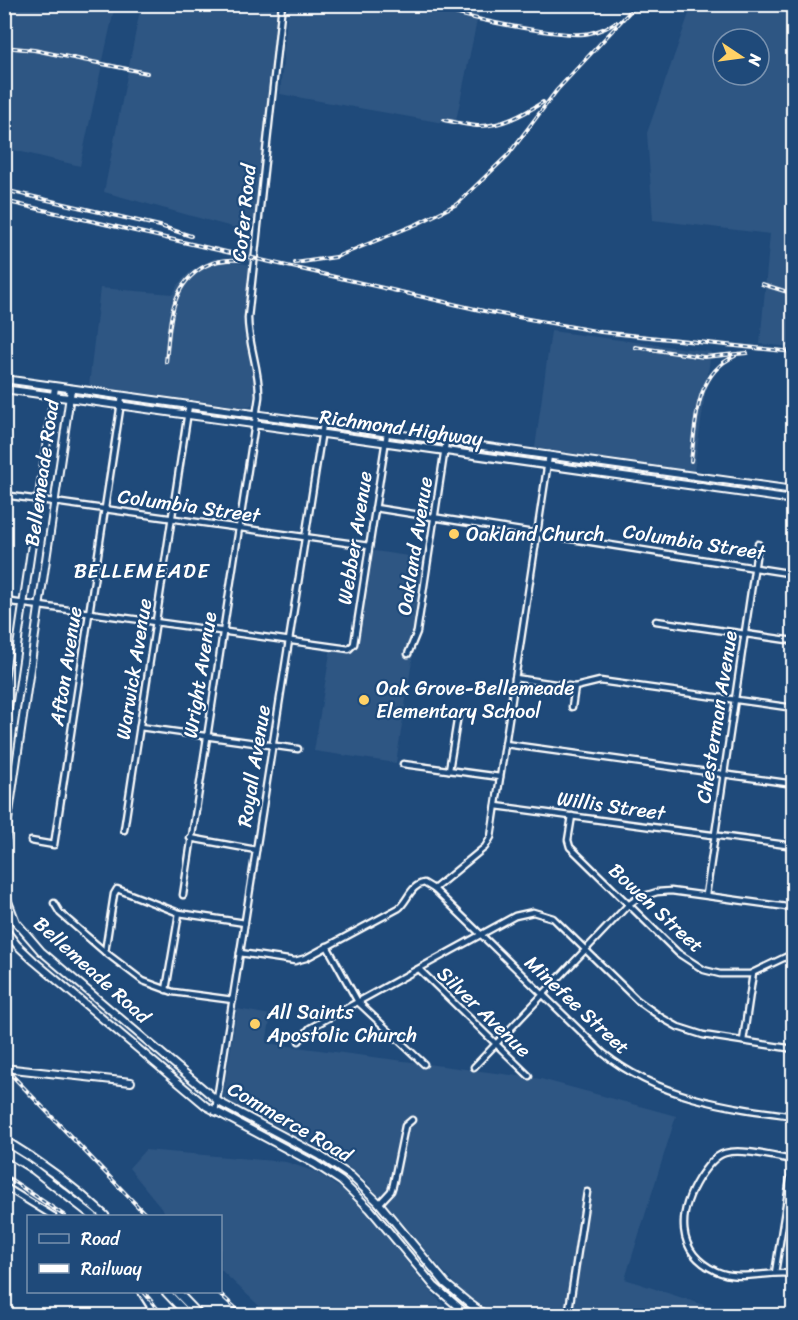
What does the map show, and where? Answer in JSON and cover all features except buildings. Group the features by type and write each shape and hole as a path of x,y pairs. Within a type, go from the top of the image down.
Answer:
{"highway":[{"path":"4,1140 48,1168 104,1215"},
{"path":"4,1151 33,1169 92,1215"},
{"path":"167,1293 189,1316"},
{"path":"178,1293 200,1316"}],"main road":[{"name":"Richmond Highway","path":"4,379 794,490"},
{"name":"Bellemeade Road","path":"4,735 55,387"},
{"name":"Richmond Highway","path":"4,389 794,500"},
{"name":"Bellemeade Road","path":"4,847 71,389"},
{"name":"Bellemeade Road","path":"4,891 13,916 30,940 172,1063"},
{"name":"Bellemeade Road","path":"4,928 17,945 34,961 163,1071"},
{"name":"Commerce Road","path":"172,1063 217,1101 332,1162 356,1181 380,1204 446,1284 487,1316"},
{"path":"4,1068 131,1082"},
{"name":"Commerce Road","path":"163,1071 215,1112 315,1164 341,1181 370,1209 434,1286 468,1316"}],"street":[{"name":"Cofer Road","path":"255,424 259,380 249,337 248,318 282,4"},
{"name":"Afton Avenue","path":"31,842 54,845 122,396"},
{"name":"Warwick Avenue","path":"124,830 189,405"},
{"name":"Wright Avenue","path":"183,895 255,424"},
{"name":"Royall Avenue","path":"215,1112 322,424"},
{"name":"Webber Avenue","path":"289,641 352,648 387,433"},
{"name":"Oakland Avenue","path":"408,654 417,632 446,441"},
{"path":"240,953 298,960 399,908 417,884 424,884 434,889 488,844 496,806 549,455"},
{"name":"Columbia Street","path":"4,495 369,546"},
{"name":"Columbia Street","path":"375,508 794,574"},
{"name":"Chesterman Avenue","path":"706,896 758,544"},
{"path":"4,601 289,641"},
{"path":"656,621 794,641"},
{"path":"515,678 575,687 600,681 794,708"},
{"path":"572,707 575,687"},
{"path":"449,770 458,715"},
{"path":"140,727 298,749"},
{"path":"505,744 794,784"},
{"path":"403,764 500,777"},
{"name":"Willis Street","path":"496,806 794,846"},
{"name":"Bowen Street","path":"572,816 568,840 570,847 678,953 697,966 720,974 753,973 794,953"},
{"path":"190,838 256,850"},
{"name":"Minefee Street","path":"434,889 610,1059 654,1085 715,1105 794,1116"},
{"path":"105,952 114,894 117,890 179,913 245,923"},
{"path":"474,1067 495,1042 627,905 638,898 664,891 794,908"},
{"path":"54,903 60,913 135,976 166,990 233,1000"},
{"path":"299,1041 310,1028 480,934 522,913 533,912 549,916 637,1000 662,1018 695,1033 794,1049"},
{"path":"166,990 179,913"},
{"path":"327,946 358,1002 424,1064"},
{"name":"Silver Avenue","path":"419,969 529,1076"},
{"path":"743,1041 753,973"},
{"path":"380,1204 391,1191 405,1126 412,1120"},
{"path":"793,1160 734,1151 722,1154 711,1162 694,1186 688,1201 684,1225 689,1249 696,1258 719,1272 732,1276 794,1274"},
{"path":"775,1273 794,1155"},
{"path":"4,1186 51,1215"},
{"path":"568,1316 587,1192"},
{"path":"786,1204 794,1205"},
{"path":"142,1293 156,1316"}],"shaded area":[{"path":"5,4 115,5 80,166 5,148"},
{"path":"470,4 473,10 479,11 455,125 280,94 288,5"},
{"path":"141,5 278,5 254,233 104,192"},
{"path":"692,5 793,5 793,347 760,344 770,234 653,220 647,133"},
{"path":"215,258 250,265 244,333 256,387 252,405 246,407 89,386 100,288 173,294 178,284 191,271"},
{"path":"551,331 711,352 694,471 535,448"},
{"name":"Oak Grove-Bellemeade Elementary School","path":"368,550 428,559 396,763 314,751 331,647 352,648"},
{"path":"237,1009 271,1015 266,1043 541,1079 676,1116 625,1279 731,1314 741,1315 496,1315 486,1310 464,1295 366,1181 336,1157 223,1098"},
{"path":"145,1150 286,1162 316,1172 356,1199 426,1286 447,1309 457,1315 269,1315 222,1271 222,1215 167,1215 129,1168"}],"railway":[{"path":"430,4 461,15 558,33 590,33 616,22"},
{"path":"295,263 336,257 417,224 457,204 508,155 557,90 637,4"},
{"path":"4,47 34,50 147,73"},
{"path":"444,120 486,126 520,115 543,102"},
{"path":"4,190 160,226 191,236"},
{"path":"4,201 484,311 601,332 794,352"},
{"path":"166,362 170,321 177,296 184,284 193,274 209,264 222,260 241,260"},
{"path":"762,284 794,294"},
{"path":"635,347 704,357 747,353"},
{"path":"691,461 696,416 704,387 722,364 735,356"},
{"path":"4,1067 146,1215"},
{"path":"4,1175 64,1215"},
{"path":"145,1293 163,1316"},
{"path":"219,1293 244,1316"}],"place":[{"name":"Oakland Church","path":"454,534"},
{"name":"Oak Grove-Bellemeade Elementary School","path":"364,700"},
{"name":"All Saints Apostolic Church","path":"255,1024"}],"district":[{"name":"BELLEMEADE","path":"142,571"}]}
